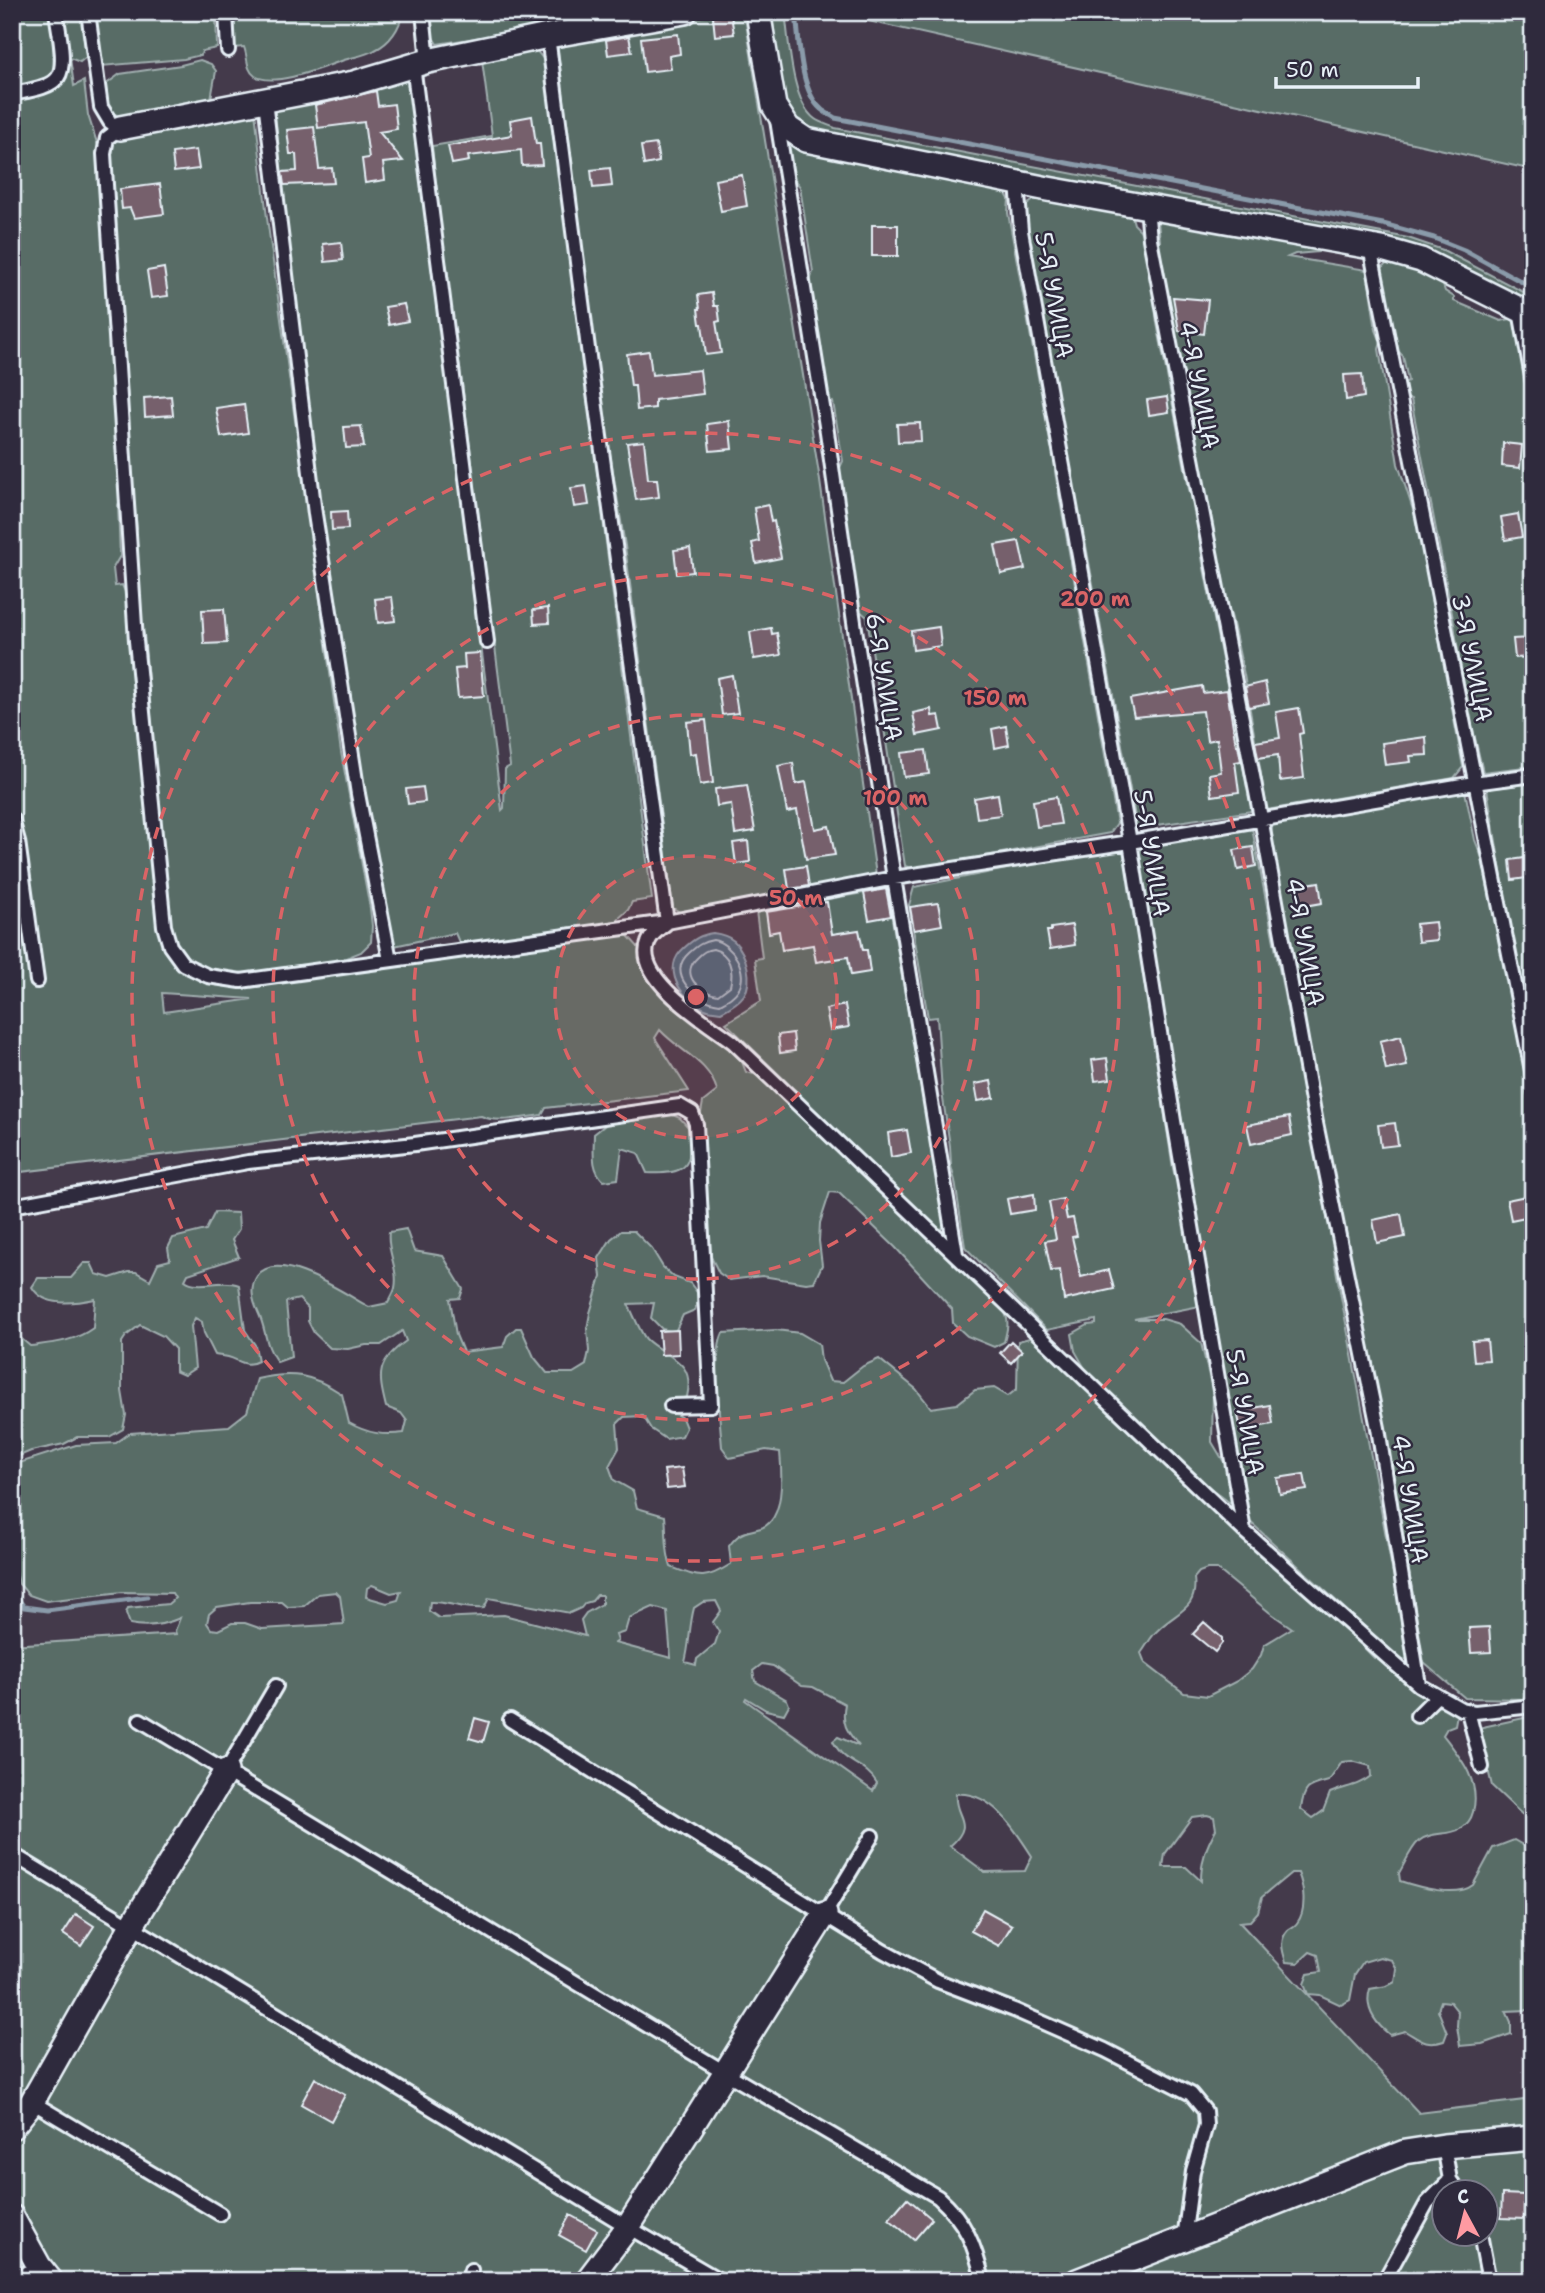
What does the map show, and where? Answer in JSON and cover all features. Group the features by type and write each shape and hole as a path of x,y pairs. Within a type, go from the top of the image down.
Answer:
{"street":[{"path":"120,128 354,83 420,63 548,36 614,18 685,12"},
{"path":"758,12 774,106 789,128 806,140 1017,183 1370,247 1421,260 1527,313"},
{"path":"12,2127 32,2102 131,1927 226,1771"},
{"path":"587,2281 628,2227 825,1914"},
{"path":"1077,2281 1405,2152 1533,2138"},
{"path":"12,2217 45,2273"}],"lane":[{"path":"12,94 47,85 58,78 63,65 56,12"},
{"path":"89,12 101,107 110,122 120,128 107,138 104,154 136,640 164,926 170,946 183,964 208,976 241,981 667,922 894,878 1533,775"},
{"path":"226,12 228,50"},
{"path":"423,12 420,63 487,642"},
{"path":"548,36 667,922"},
{"path":"265,101 315,514 358,794 390,960"},
{"name":"6-Я УЛИЦА","path":"774,106 827,432 894,878 956,1254"},
{"name":"5-Я УЛИЦА","path":"1017,183 1023,244 1130,842 1174,1121 1244,1531"},
{"name":"4-Я УЛИЦА","path":"1147,207 1153,252 1261,818 1315,1123 1378,1428 1419,1685"},
{"name":"3-Я УЛИЦА","path":"1370,247 1533,1076"},
{"path":"1527,313 1533,383"},
{"path":"12,819 19,841 37,981"},
{"path":"667,922 656,931 648,944 647,960 651,973 684,1006 733,1042 1244,1531 1419,1685 1437,1696 1468,1711 1497,1711 1533,1706"},
{"path":"12,1206 248,1162 415,1144 680,1106 692,1113 696,1124 711,1405 670,1406"},
{"path":"226,1771 276,1686"},
{"path":"1417,1716 1437,1696"},
{"path":"1468,1711 1482,1767"},
{"path":"140,1720 726,2073 938,2197 955,2212 965,2228 978,2258 983,2281"},
{"path":"510,1720 938,1981 1014,2010 1105,2050 1191,2094 1205,2111 1206,2124 1193,2171 1184,2239"},
{"path":"825,1914 872,1836"},
{"path":"12,1854 721,2281"},
{"path":"32,2102 220,2214"},
{"path":"1444,2146 1450,2178"},
{"path":"1384,2281 1430,2200"},
{"path":"1483,2248 1489,2281"},
{"path":"12,2280 45,2273"}],"green space":[{"path":"12,12 82,12 86,57 80,62 70,58 74,86 84,81 88,115 98,146 101,201 114,229 110,154 112,144 123,135 255,111 267,218 341,752 372,926 371,942 361,952 331,964 227,976 205,969 183,953 171,936 160,844 162,842 144,634 137,618 133,530 137,529 135,510 131,510 121,395 127,388 116,248 121,497 118,505 120,556 113,568 115,586 122,585 127,596 143,788 162,942 173,960 206,979 451,955 459,942 455,933 394,946 331,581 274,104 408,73 502,810 505,769 510,766 460,368 446,290 449,286 447,266 443,258 432,146 492,136 482,60 536,50 544,60 652,899 632,902 618,919 620,927 668,980 679,1002 707,1019 740,1057 746,1072 761,1076 950,1259 987,1289 999,1303 1007,1319 1004,1342 994,1347 967,1336 953,1323 952,1309 895,1247 839,1193 830,1192 820,1223 822,1265 814,1282 762,1276 729,1280 719,1273 711,1257 701,1113 703,1102 717,1091 701,1064 660,1030 655,1038 689,1091 546,1108 542,1115 503,1120 481,1116 12,1173","holes":["162,993 252,999 164,1012"]},
{"path":"88,12 216,12 217,48 184,59 101,66 97,34"},
{"path":"232,12 403,12 393,34 375,50 299,75 274,80 255,76 249,67 244,47 233,48"},
{"path":"429,12 605,12 605,18 437,44 431,34"},
{"path":"740,12 745,17 819,474 876,875 680,912 673,908 625,546 596,367 557,41"},
{"path":"772,12 785,12 792,69 807,111 817,120 835,128 1408,238 1443,250 1533,297 1533,308 1476,279 829,136 801,122 788,109 780,78"},
{"path":"858,12 1533,12 1533,170 859,19"},
{"path":"200,60 211,64 216,71 211,99 122,119 106,107 105,85 120,74"},
{"path":"791,138 1002,187 1009,199 1008,213 1051,447 1055,455 1055,472 1117,823 1110,833 914,869 905,866 867,617 858,609 851,572 838,472 843,461 833,402 828,401 808,287 813,272 800,187 791,175 784,141"},
{"path":"1054,197 1131,213 1134,224 1148,247 1157,323 1252,811 1137,828 1085,540 1080,530 1023,208 1035,199"},
{"path":"1163,216 1222,229 1233,235 1270,235 1321,247 1318,252 1288,257 1367,270 1376,330 1381,342 1379,349 1398,464 1417,522 1463,767 1454,778 1267,810 1244,675 1226,599 1154,240 1160,241 1158,221"},
{"path":"1390,260 1398,260 1442,282 1445,291 1454,297 1454,301 1501,321 1515,318 1526,357 1522,360 1533,421 1533,766 1483,772 1463,687 1454,624 1411,399 1404,397 1401,388 1408,381 1403,356 1396,349 1378,281 1382,268"},
{"path":"1533,783 1533,1040 1487,789"},
{"path":"1453,790 1456,793 1465,791 1475,840 1482,858 1525,1072 1533,1126 1533,1698 1527,1699 1465,1698 1424,1663 1385,1426 1366,1349 1360,1303 1316,1096 1271,833 1273,823 1396,803 1400,798"},
{"path":"1252,828 1332,1234 1334,1259 1409,1659 1401,1660 1247,1519 1138,853 1143,846"},
{"path":"1124,849 1173,1168 1175,1177 1183,1188 1188,1227 1185,1233 1200,1306 1134,1319 1163,1319 1180,1324 1201,1343 1213,1392 1212,1442 1227,1467 1235,1494 1230,1503 1172,1458 1087,1372 1075,1351 1072,1334 1088,1325 1096,1324 1096,1320 1047,1330 965,1247 951,1166 937,1017 928,1018 909,905 914,887"},
{"path":"887,889 945,1228 938,1229 726,1023 761,1001 755,959 762,958 756,911"},
{"path":"665,1112 680,1118 689,1128 690,1152 684,1166 671,1172 647,1173 638,1153 622,1148 618,1179 604,1181 595,1165 594,1134 613,1119"},
{"path":"215,1212 238,1213 239,1229 232,1240 239,1257 188,1274 185,1280 197,1284 239,1285 245,1330 255,1345 258,1361 246,1364 215,1355 204,1333 202,1322 195,1318 191,1326 195,1368 184,1375 175,1371 175,1349 163,1336 140,1325 122,1342 122,1391 126,1415 123,1429 109,1437 77,1437 64,1444 31,1451 12,1459 12,1322 17,1335 30,1346 71,1339 93,1328 95,1299 79,1302 52,1301 37,1294 32,1287 38,1278 71,1278 84,1263 91,1263 96,1274 110,1278 136,1272 150,1280 158,1263 170,1260 168,1248 173,1238 206,1230"},
{"path":"406,1229 414,1251 443,1256 463,1289 460,1298 450,1299 456,1335 463,1352 503,1347 507,1336 516,1328 521,1328 534,1357 547,1373 573,1373 586,1365 589,1351 587,1329 601,1277 599,1258 611,1239 621,1231 634,1231 652,1249 663,1267 674,1277 690,1283 699,1295 695,1310 683,1315 675,1332 662,1329 651,1318 654,1303 628,1304 646,1339 677,1360 687,1374 687,1397 675,1400 668,1406 682,1418 686,1428 682,1436 666,1439 651,1429 643,1416 624,1417 617,1424 619,1448 609,1466 614,1480 633,1491 637,1508 665,1516 671,1567 702,1576 731,1564 729,1546 733,1541 743,1533 769,1523 778,1506 781,1483 780,1452 766,1450 730,1458 722,1447 717,1372 723,1333 776,1330 800,1333 819,1344 821,1360 830,1381 843,1382 863,1366 879,1359 916,1389 931,1408 957,1404 975,1390 994,1388 1008,1396 1017,1389 1018,1341 1037,1336 1086,1382 1097,1401 1109,1408 1131,1434 1287,1574 1303,1593 1342,1625 1374,1658 1393,1665 1436,1706 1452,1709 1457,1714 1455,1725 1447,1728 1443,1735 1463,1762 1472,1781 1475,1801 1472,1815 1460,1829 1419,1841 1399,1873 1400,1881 1437,1890 1466,1889 1473,1885 1493,1848 1514,1840 1533,1851 1533,2006 1528,2010 1506,2011 1511,2022 1511,2034 1482,2044 1460,2046 1458,2012 1450,2002 1441,2001 1438,2010 1447,2033 1444,2041 1428,2043 1405,2031 1390,2035 1376,2021 1369,2003 1370,1989 1395,1982 1397,1969 1392,1960 1380,1957 1363,1962 1355,1974 1350,2000 1341,2005 1320,1995 1308,1994 1304,1984 1308,1974 1321,1972 1318,1955 1310,1952 1298,1963 1286,1962 1282,1945 1285,1934 1297,1923 1302,1912 1303,1892 1298,1873 1291,1873 1262,1897 1258,1912 1250,1921 1239,1922 1419,2113 1533,2099 1533,2281 12,2281 12,1645 176,1634 180,1618 144,1626 130,1624 126,1613 128,1608 168,1604 175,1598 172,1593 122,1592 46,1601 29,1595 19,1584 13,1559 12,1469 16,1464 76,1445 116,1443 130,1433 229,1426 247,1412 257,1379 281,1375 311,1378 342,1394 349,1423 375,1433 404,1433 407,1421 401,1413 386,1407 381,1378 384,1363 406,1341 402,1331 381,1345 330,1348 314,1333 308,1321 308,1308 299,1299 286,1302 291,1357 277,1362 268,1343 253,1294 257,1276 267,1269 280,1267 313,1276 369,1307 388,1303 396,1281 389,1232","holes":["1217,1569 1292,1628 1264,1645 1252,1669 1237,1681 1208,1696 1184,1693 1145,1663 1141,1653 1156,1632 1190,1603 1194,1578 1199,1572","372,1585 391,1593 401,1591 398,1600 387,1603 366,1597 367,1588","336,1592 340,1596 344,1624 262,1629 245,1623 232,1623 218,1630 211,1629 207,1623 209,1614 217,1607 250,1602 282,1602 288,1607 304,1606 318,1594","597,1595 602,1595 602,1604 586,1613 581,1620 585,1636 504,1615 439,1618 429,1611 430,1602 484,1608 489,1598 570,1613 592,1601","716,1601 721,1611 713,1622 719,1632 715,1644 697,1659 696,1665 685,1662 694,1608 703,1602","653,1607 667,1611 671,1658 615,1643 618,1641 616,1635 625,1632 629,1618","762,1664 773,1666 802,1686 813,1687 845,1704 846,1727 859,1746 838,1737 833,1741 843,1755 872,1776 877,1783 873,1791 745,1700 746,1698 766,1710 784,1714 789,1705 787,1700 755,1681 753,1671","1352,1761 1370,1766 1371,1776 1330,1793 1323,1811 1313,1818 1301,1809 1306,1791 1312,1786 1329,1781 1342,1762","956,1794 969,1795 991,1805 1001,1814 1032,1856 1025,1871 985,1872 950,1846 958,1838 963,1825","1192,1817 1214,1817 1216,1829 1205,1854 1201,1881 1186,1867 1163,1867 1165,1854"]},
{"path":"1533,1716 1533,1818 1528,1820 1492,1786 1478,1728"}],"water":[{"path":"713,933 734,941 745,959 748,974 744,995 721,1012 705,1009 688,998 681,991 674,973 677,956 684,948 697,938"}],"building":[{"path":"731,15 734,34 715,36 713,17"},
{"path":"678,34 680,54 669,56 671,69 645,72 641,38"},
{"path":"629,36 632,52 608,55 606,40"},
{"path":"376,91 378,106 394,104 397,129 379,132 403,161 383,163 385,180 365,183 362,159 369,158 364,122 318,128 315,105"},
{"path":"532,116 536,144 540,144 542,165 522,166 521,150 468,156 469,161 452,164 448,146 512,135 510,120"},
{"path":"314,127 319,169 332,168 334,183 284,185 282,172 297,171 296,154 290,154 287,130"},
{"path":"656,144 659,162 644,165 641,146"},
{"path":"196,150 199,169 174,172 172,153"},
{"path":"610,168 612,186 593,188 591,170"},
{"path":"742,175 747,206 721,211 715,180"},
{"path":"160,184 164,214 134,218 130,208 122,209 120,189"},
{"path":"872,225 898,225 898,256 872,256"},
{"path":"341,242 343,260 325,262 323,244"},
{"path":"164,268 168,296 151,298 147,271"},
{"path":"712,293 714,306 718,306 720,321 716,322 721,353 706,355 698,295"},
{"path":"1173,297 1208,300 1204,334 1179,331"},
{"path":"404,304 408,321 389,325 385,307"},
{"path":"649,351 652,375 700,370 703,394 655,400 655,408 637,410 635,386 631,386 627,354"},
{"path":"1362,374 1364,397 1346,400 1344,375"},
{"path":"171,396 173,415 145,417 144,398"},
{"path":"1167,397 1169,412 1149,415 1147,400"},
{"path":"244,404 248,433 221,437 216,408"},
{"path":"729,421 732,449 710,451 707,424"},
{"path":"920,423 921,441 898,442 897,424"},
{"path":"361,426 364,447 346,448 344,427"},
{"path":"644,441 648,479 657,479 659,497 636,500 627,443"},
{"path":"1503,443 1522,445 1520,468 1502,466"},
{"path":"586,486 589,505 574,507 571,488"},
{"path":"768,505 781,558 756,563 752,543 759,541 754,508"},
{"path":"347,511 348,529 332,530 331,512"},
{"path":"1518,514 1522,537 1505,540 1501,517"},
{"path":"1019,541 1025,569 1001,574 995,545"},
{"path":"690,548 693,572 677,574 674,550"},
{"path":"392,597 395,621 378,623 375,599"},
{"path":"548,608 549,623 534,624 533,610"},
{"path":"224,609 227,643 204,644 202,610"},
{"path":"939,627 941,646 913,650 911,631"},
{"path":"771,628 772,634 777,633 781,655 754,659 750,632"},
{"path":"1530,638 1531,657 1515,658 1513,639"},
{"path":"480,653 484,696 458,698 455,669 465,668 464,654"},
{"path":"732,675 738,713 722,715 717,678"},
{"path":"1265,682 1269,703 1249,707 1245,687"},
{"path":"1202,686 1203,693 1227,690 1241,761 1235,762 1239,792 1212,796 1209,774 1221,772 1217,739 1207,741 1203,711 1134,717 1130,699"},
{"path":"1299,708 1303,733 1299,734 1304,778 1280,781 1278,755 1258,758 1255,742 1280,738 1276,712"},
{"path":"931,709 932,716 939,715 942,730 917,735 913,713"},
{"path":"706,720 713,783 700,785 696,753 690,754 687,722"},
{"path":"1006,726 1009,745 995,748 992,729"},
{"path":"1426,737 1427,755 1410,756 1411,762 1385,765 1382,743"},
{"path":"926,750 929,774 904,777 901,753"},
{"path":"793,763 796,784 806,782 815,829 829,826 835,855 806,859 797,810 787,812 778,766"},
{"path":"747,785 755,831 735,834 731,804 717,806 715,789"},
{"path":"423,787 425,802 408,804 406,789"},
{"path":"998,794 1001,815 977,818 974,798"},
{"path":"1056,797 1061,824 1037,827 1033,801"},
{"path":"748,841 750,862 736,864 733,843"},
{"path":"1253,847 1256,866 1238,870 1234,850"},
{"path":"1525,858 1527,878 1512,880 1510,860"},
{"path":"806,866 809,886 789,889 786,869"},
{"path":"1319,882 1322,903 1299,907 1295,886"},
{"path":"886,889 891,916 869,920 864,893"},
{"path":"827,902 832,934 859,930 863,950 867,950 870,972 851,975 848,957 816,962 813,945 782,950 779,931 769,933 766,912"},
{"path":"938,903 942,925 914,930 910,907"},
{"path":"1435,922 1437,940 1418,942 1416,924"},
{"path":"1072,925 1075,945 1050,949 1047,931"},
{"path":"845,1005 849,1027 830,1030 826,1009"},
{"path":"793,1033 795,1051 780,1053 778,1035"},
{"path":"1401,1036 1407,1066 1386,1070 1380,1041"},
{"path":"1107,1058 1110,1079 1095,1081 1092,1060"},
{"path":"991,1081 994,1098 978,1101 975,1084"},
{"path":"1289,1117 1292,1135 1251,1144 1247,1125"},
{"path":"1395,1123 1398,1145 1381,1147 1378,1125"},
{"path":"907,1130 911,1153 891,1157 888,1133"},
{"path":"1034,1194 1035,1210 1010,1214 1007,1199"},
{"path":"1526,1196 1530,1216 1511,1220 1507,1200"},
{"path":"1063,1199 1067,1219 1073,1218 1077,1236 1072,1237 1081,1277 1109,1270 1114,1289 1064,1300 1060,1270 1051,1271 1045,1241 1056,1239 1049,1202"},
{"path":"1401,1214 1405,1237 1377,1243 1373,1220"},
{"path":"678,1330 679,1354 661,1355 659,1331"},
{"path":"1487,1340 1489,1360 1474,1361 1472,1341"},
{"path":"1011,1341 1022,1351 1011,1363 1000,1353"},
{"path":"1270,1405 1273,1424 1241,1430 1237,1411"},
{"path":"682,1468 685,1487 667,1489 664,1470"},
{"path":"1304,1474 1307,1490 1280,1494 1277,1478"},
{"path":"1204,1622 1222,1638 1222,1643 1215,1652 1193,1634"},
{"path":"1489,1627 1491,1652 1471,1653 1469,1628"},
{"path":"475,1718 489,1722 483,1742 469,1738"},
{"path":"983,1909 1012,1925 999,1946 971,1931"},
{"path":"76,1914 94,1926 81,1946 63,1934"},
{"path":"315,2078 345,2095 331,2121 301,2104"},
{"path":"1502,2194 1525,2195 1524,2219 1501,2218"},
{"path":"907,2198 932,2219 914,2240 889,2219"},
{"path":"570,2215 597,2230 586,2250 559,2235"}],"waterway":[{"path":"796,12 802,64 809,90 821,109 835,118 1383,224 1434,238 1464,250 1533,288"},
{"path":"12,1591 24,1607 47,1610 147,1597"}]}
